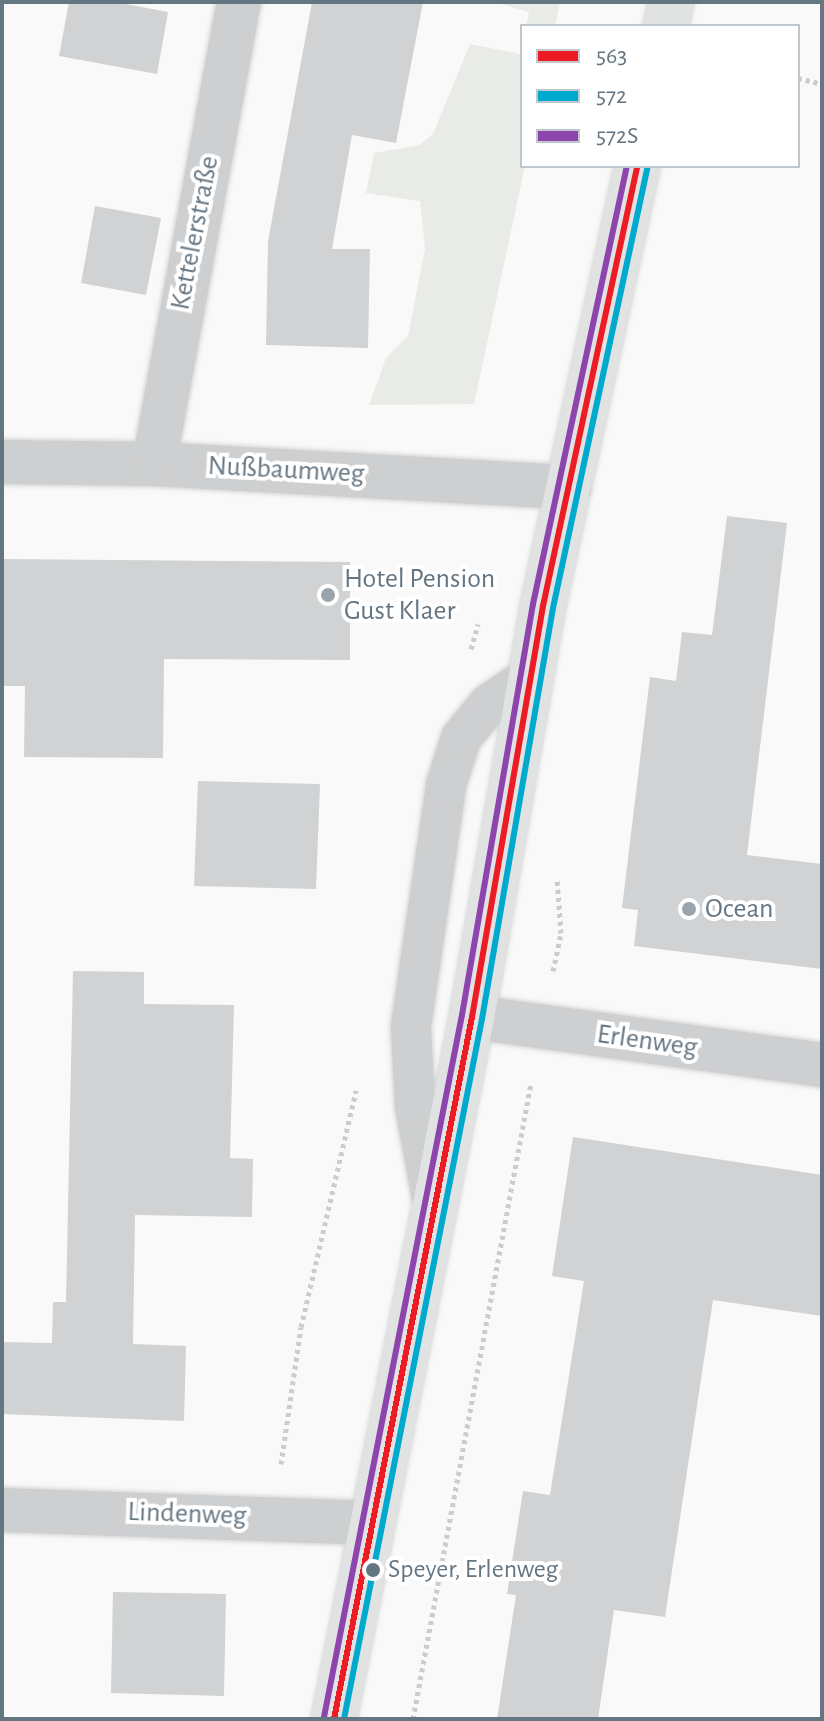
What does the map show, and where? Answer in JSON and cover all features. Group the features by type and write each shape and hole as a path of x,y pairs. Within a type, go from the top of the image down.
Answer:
{"main road":[{"path":"666,24 671,2"},
{"path":"334,1719 472,1017 532,675 637,168"}],"street":[{"name":"Kettelerstraße","path":"154,464 239,2"},
{"name":"Nußbaumweg","path":"2,462 154,464 569,487"},
{"name":"Erlenweg","path":"472,1017 822,1065"},
{"name":"Lindenweg","path":"2,1510 274,1517 372,1523"}],"lane":[{"path":"434,1208 415,1106 411,1026 446,785 461,738 489,704 532,675"}],"path":[{"path":"800,78 822,84"},
{"path":"469,655 482,610"},
{"path":"413,1719 541,1026 561,933 556,864"},
{"path":"274,1517 301,1327 358,1083"}],"shaded area":[{"path":"494,2 560,2 555,24 526,24 529,12"},
{"path":"470,44 520,54 520,168 525,168 474,404 369,405 386,358 408,336 425,249 420,201 366,193 374,153 420,145 433,134"}],"building":[{"path":"69,2 115,2 168,12 157,74 59,56"},
{"path":"312,2 423,2 396,143 352,135 332,249 370,249 368,348 266,345 268,241"},
{"path":"95,206 161,218 146,295 81,283"},
{"path":"727,516 787,523 747,855 822,864 822,969 634,946 638,910 622,908 650,677 676,681 682,632 712,635"},
{"path":"2,559 350,562 350,660 164,659 163,758 24,757 25,686 2,686"},
{"path":"198,781 320,784 316,889 194,886"},
{"path":"73,971 144,972 144,1004 234,1005 230,1158 253,1159 252,1217 135,1215 133,1344 186,1346 184,1421 2,1414 2,1342 52,1343 53,1302 66,1302"},
{"path":"573,1137 822,1175 822,1316 713,1300 665,1617 614,1610 598,1719 497,1719 516,1595 507,1594 523,1491 550,1495 584,1281 552,1276"},
{"path":"113,1592 226,1594 224,1696 111,1693"}],"transit line":[{"name":"572S","path":"324,1717 462,1015 533,604 627,168"},
{"name":"563","path":"334,1719 472,1017 543,606 637,168"},
{"name":"572","path":"344,1719 482,1019 553,608 647,168"}],"place":[{"name":"Hotel Pension Gust Klaer","path":"328,595"},
{"name":"Ocean","path":"689,909"},
{"name":"Speyer, Erlenweg","path":"373,1570"}]}
